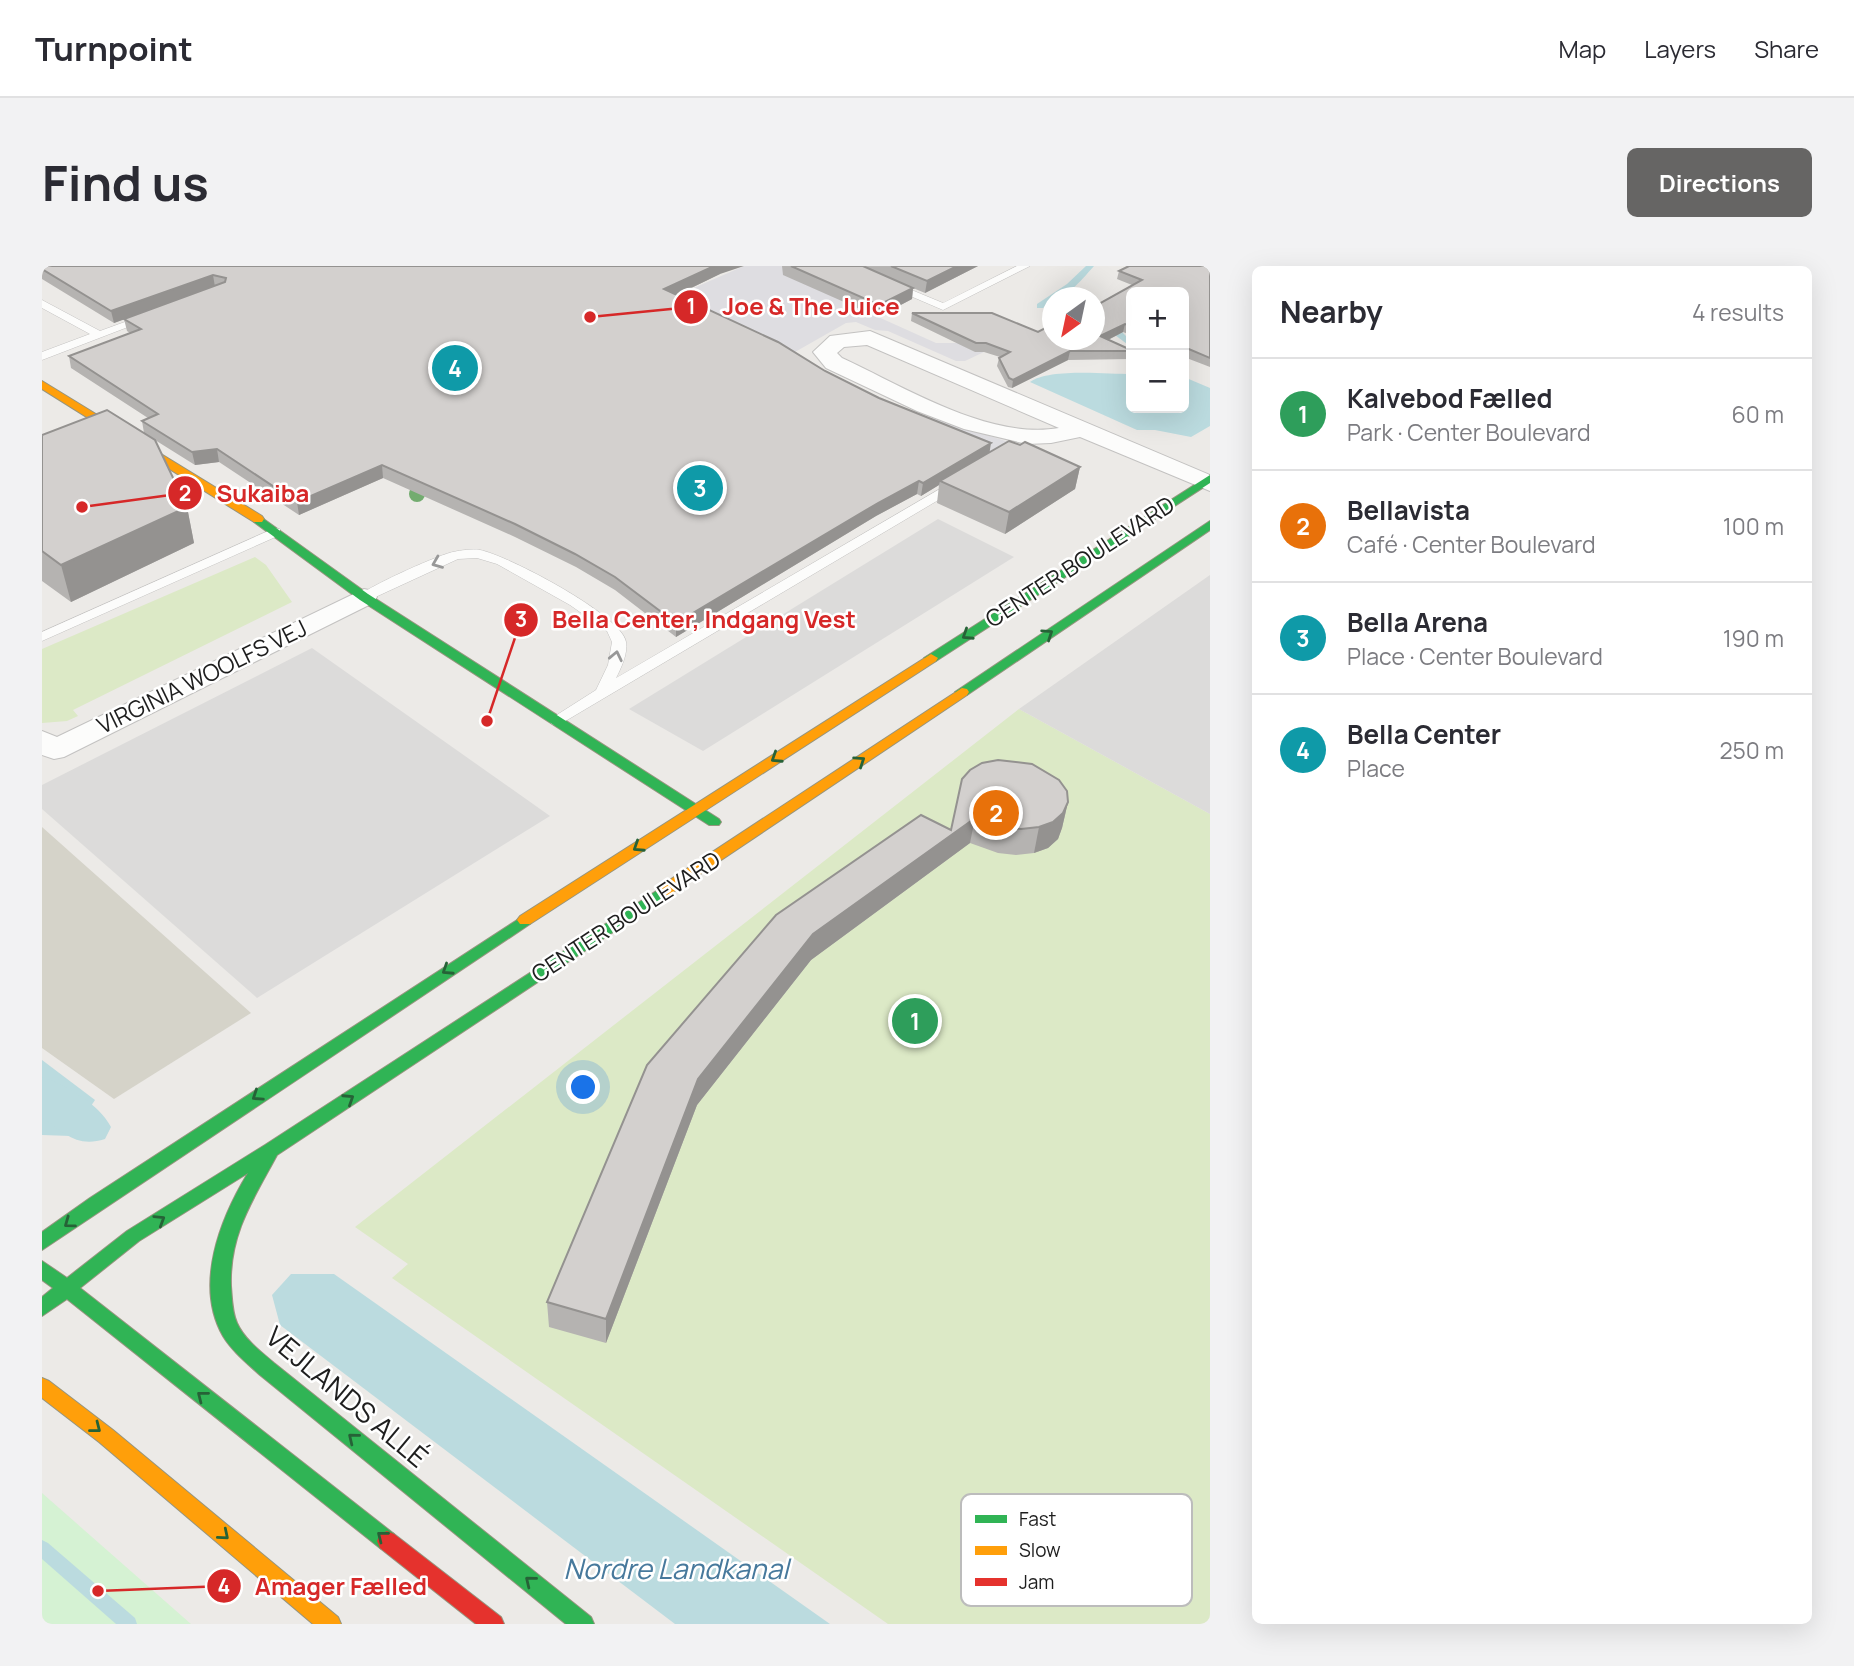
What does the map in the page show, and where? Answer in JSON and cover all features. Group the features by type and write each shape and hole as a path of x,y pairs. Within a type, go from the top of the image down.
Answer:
{"street":[{"name":"CENTER BOULEVARD","path":"1082,429 1060,436 1021,437 979,427 834,363 824,352 838,341 870,338 1208,481"},
{"path":"895,391 947,371"},
{"path":"42,384 275,532 364,597 742,840"},
{"name":"CENTER BOULEVARD","path":"42,1242 96,1203 411,993 1208,481"},
{"name":"CENTER BOULEVARD","path":"42,1308 133,1236 271,1150 742,840 1210,525"},
{"name":"VIRGINIA WOOLFS VEJ","path":"42,740 54,750 364,597"},
{"name":"VEJLANDS ALLÉ","path":"271,1150 232,1217 222,1241 220,1283 226,1320 240,1342 267,1369 583,1624"},
{"path":"42,1269 493,1624"},
{"path":"42,1287 65,1289"},
{"path":"42,1387 106,1436 330,1624"}],"lane":[{"path":"883,282 943,307 1025,266"},
{"path":"42,303 99,335"},
{"path":"42,356 159,313"},
{"path":"1011,451 1035,436"},
{"path":"557,721 975,472"},
{"path":"42,637 275,532"},
{"path":"364,597 456,555 478,554 502,561 575,602 613,629 620,642 615,665 602,694"}],"shaded area":[{"path":"744,266 782,266 865,311 936,343 958,343 975,352 984,352 965,361 956,361 888,331 875,330 856,322 846,323 795,352 836,378 881,399 922,415 1009,442 988,456 664,301"},
{"path":"938,519 1014,557 703,751 629,709"},
{"path":"1210,575 1210,814 1019,709"},
{"path":"312,648 550,816 257,998 42,809 42,785"},
{"path":"42,827 251,1013 114,1099 42,1048"}],"green space":[{"path":"255,557 266,565 292,602 73,710 78,716 67,721 42,723 42,649"},
{"path":"1019,709 1210,814 1210,1624 888,1624 392,1278 408,1264 355,1227"},
{"path":"42,1493 191,1624 42,1624"}],"water":[{"path":"1064,373 1126,374 1126,413 1189,413 1189,379 1210,388 1210,426 1191,437 1155,430 1137,430 1030,382"},
{"path":"42,1060 95,1100 71,1136 42,1135"},
{"name":"Nordre Landkanal","path":"291,1274 334,1274 830,1624 675,1624 280,1325 272,1295"}],"building":[{"path":"42,266 714,266 664,289 778,342 825,371 879,398 991,443 923,483 919,481 878,503 676,623 615,577 575,554 515,524 382,465 297,502 217,449 192,452 142,421 158,414 69,356 141,329 124,319 225,282 226,278 213,275 111,311 42,269"},
{"path":"791,266 863,266 913,288 879,305"},
{"path":"891,266 957,266 927,281"},
{"path":"1129,266 1210,266 1210,358 1189,349 1189,287 1129,287 1142,280 1119,271"},
{"path":"1126,289 1126,324 1105,334 1105,300"},
{"path":"912,313 992,313 1038,332 1042,330 1042,350 1105,350 1105,338 1126,348 1126,351 1070,351 1013,380 1009,378 999,358 1010,352 986,343 976,343"},
{"path":"107,410 155,440 187,507 61,565 42,551 42,435"},
{"path":"1009,441 1020,445 1025,442 1080,467 1009,512 940,481"},
{"path":"998,760 1032,764 1059,780 1067,791 1068,802 1063,813 1053,822 1021,829 1003,827 975,818 813,934 698,1079 606,1319 547,1302 647,1065 776,915 921,815 951,830 962,779 982,763"}],"waterway":[{"path":"1069,287 1090,266"},
{"path":"1105,328 1118,333 1126,340"},
{"name":"Nordre Landkanal","path":"42,1094 89,1127"},
{"path":"42,1548 129,1624"}],"traffic: fast":[{"path":"931,658 1210,478"},
{"path":"258,519 364,597 714,822"},
{"path":"962,692 1210,525"},
{"path":"42,1308 133,1236 271,1150 664,891"},
{"path":"42,1242 96,1203 525,920"},
{"path":"269,1154 232,1220 223,1254 223,1308 230,1330 247,1351 267,1369 583,1624"},
{"path":"42,1269 387,1541"}],"traffic: slow":[{"path":"42,384 258,519"},
{"path":"525,920 931,658"},
{"path":"664,891 962,692"},
{"path":"42,1387 106,1436 330,1624"}],"traffic: jam":[{"path":"387,1541 493,1624"}],"place":[{"name":"Joe & The Juice","path":"590,317"},
{"name":"Bella Center","path":"455,368"},
{"name":"Bella Arena","path":"700,488"},
{"name":"Sukaiba","path":"82,507"},
{"name":"Bella Center, Indgang Vest","path":"487,721"},
{"name":"Bellavista","path":"996,813"},
{"name":"Kalvebod Fælled","path":"915,1021"},
{"name":"Amager Fælled","path":"98,1591"}]}
